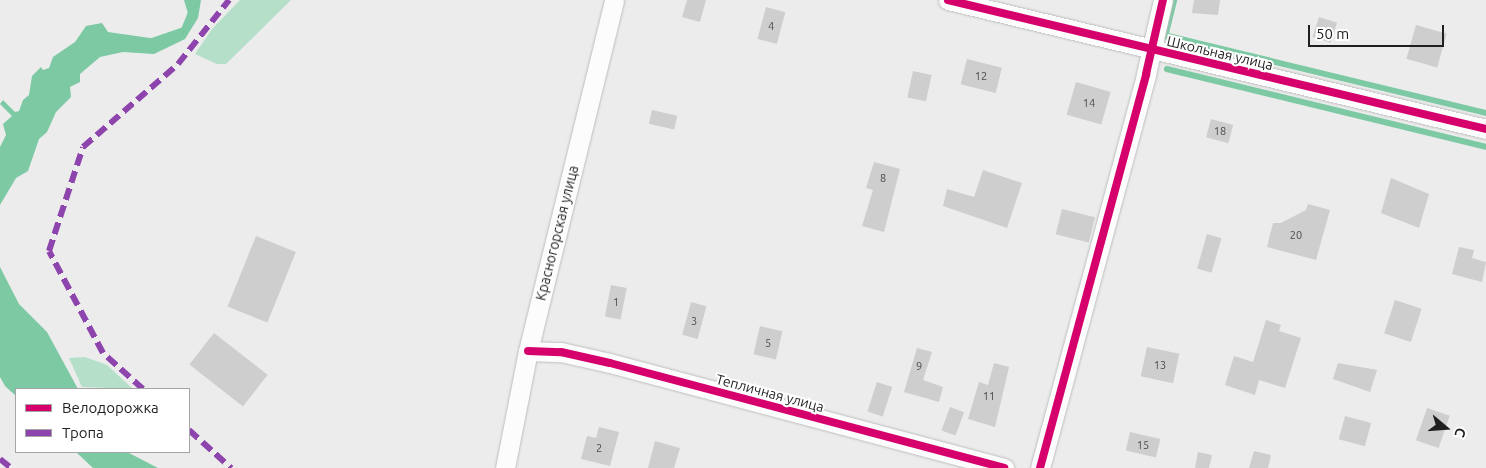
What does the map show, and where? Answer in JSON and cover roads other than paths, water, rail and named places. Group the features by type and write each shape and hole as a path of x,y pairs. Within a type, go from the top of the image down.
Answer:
{"street":[{"name":"Красногорская улица","path":"505,468 528,351 614,0"},
{"name":"Школьная улица","path":"948,0 1486,129"},
{"path":"1040,468 1164,0"},
{"name":"Тепличная улица","path":"528,351 561,352 610,363 1004,468"}],"waterway":[{"path":"152,41 184,30 196,0"},
{"path":"1165,37 1174,0"},
{"path":"1164,35 1486,113"},
{"path":"1167,69 1486,147"}]}
